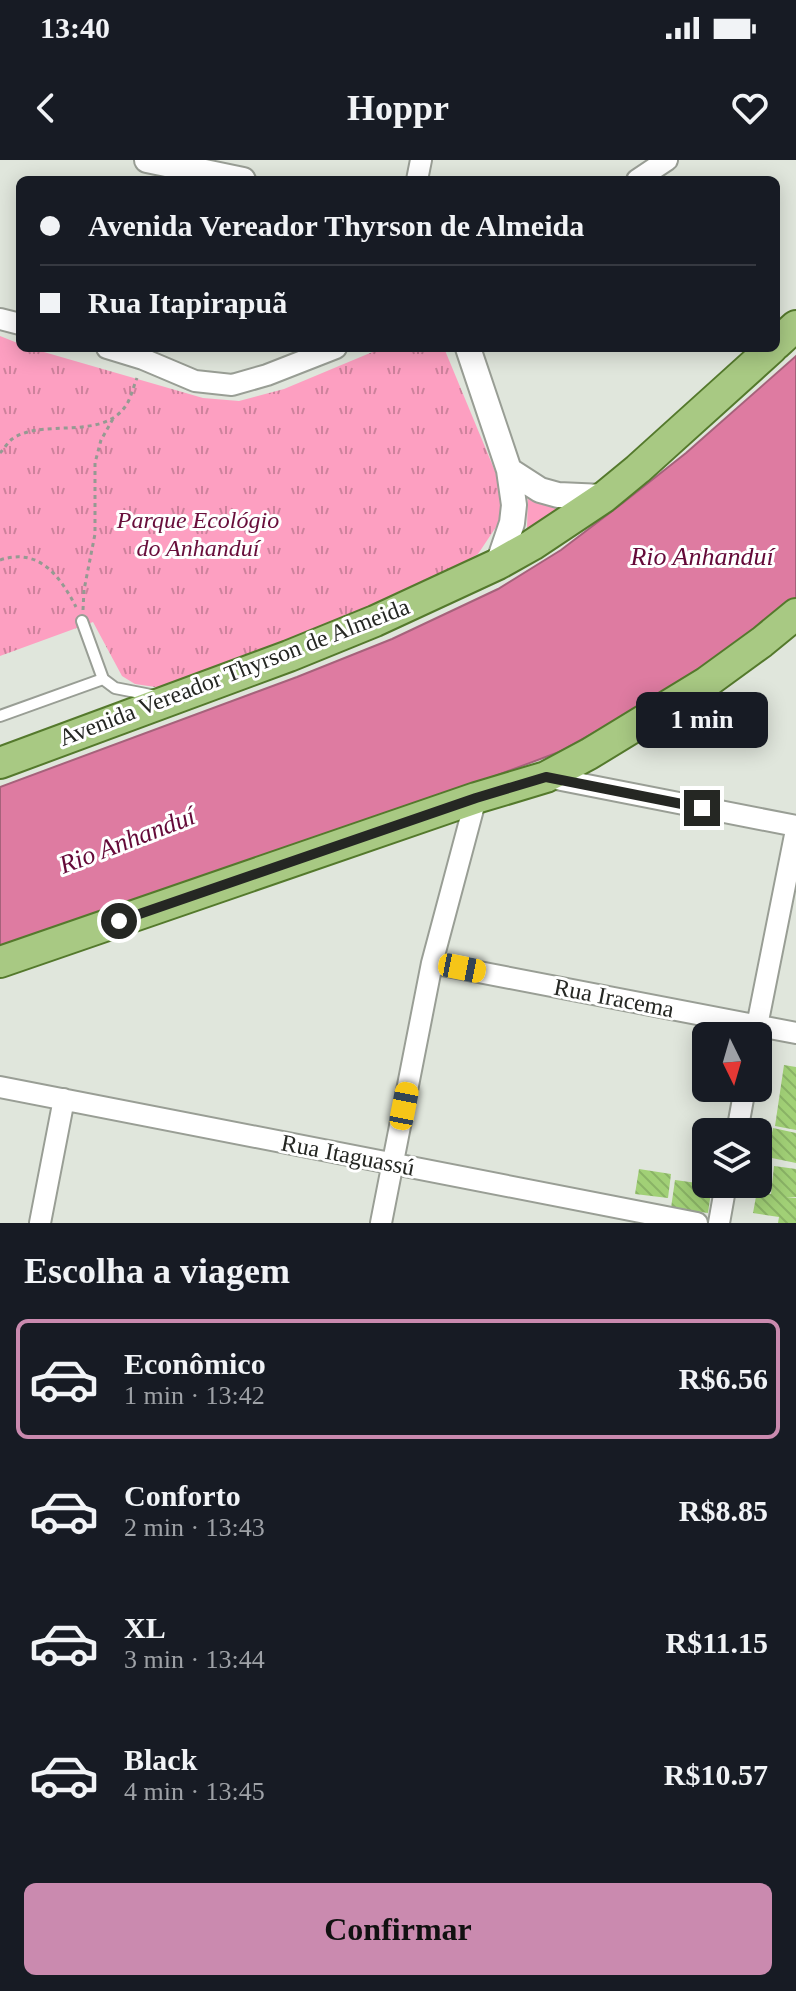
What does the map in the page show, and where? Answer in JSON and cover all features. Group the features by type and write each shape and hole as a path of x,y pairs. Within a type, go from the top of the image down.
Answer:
{"main road":[{"name":"Avenida Vereador Thyrson de Almeida","path":"780,341 796,326"},
{"name":"Avenida Vereador Thyrson de Almeida","path":"0,763 289,656 375,621 498,564 604,497 767,352"},
{"path":"0,962 476,798 546,777 707,682 796,614"}],"street":[{"path":"147,160 224,176"},
{"path":"641,171 667,160"},
{"path":"120,352 195,381 232,385 326,352"},
{"path":"469,352 509,470 514,505 512,523 498,564"},
{"path":"509,470 540,490 558,495 604,497"},
{"path":"546,777 796,828 758,1022"},
{"path":"381,1223 432,963 476,798"},
{"name":"Rua Iracema","path":"432,963 713,1022"},
{"name":"Rua Iracema","path":"772,1032 796,1033"},
{"name":"Rua Itaguassú","path":"0,1087 697,1223"},
{"path":"40,1223 64,1099"},
{"path":"719,1223 723,1198"}],"lane":[{"path":"82,621 103,679 115,688 161,697 186,694"},
{"path":"0,716 103,679"}],"path":[{"path":"82,621 84,590 95,534 95,463 101,440 114,417 128,403 143,359"},
{"path":"0,453 13,438 34,431 90,426 114,417"},
{"path":"0,560 12,556 36,559 55,573 82,621"}],"green space":[{"name":"Parque Ecológio do Anhanduí","path":"0,336 16,342 16,352 44,352 203,398 239,401 284,389 372,352 446,352 497,476 502,504 498,524 478,554 440,577 284,647 162,688 135,684 122,676 93,622 0,656"},
{"path":"528,490 568,505 527,530"}],"water":[{"name":"Rio Anhanduí","path":"796,356 796,599 784,610 665,694 559,752 253,867 0,954 0,787 297,677 392,639 498,589 561,550 624,502 686,453"}],"building":[{"path":"784,1065 796,1067 796,1130 775,1126"},
{"path":"773,1128 796,1133 796,1163 772,1158"},
{"path":"774,1166 796,1169 796,1197 786,1197 796,1198 796,1223 778,1223 779,1217 753,1213 756,1198 772,1198"},
{"path":"639,1169 671,1174 668,1198 635,1194"},
{"path":"675,1180 692,1182 692,1198 710,1198 708,1213 671,1208"}],"route":[{"path":"119,921 476,798 546,777 702,808"}]}
